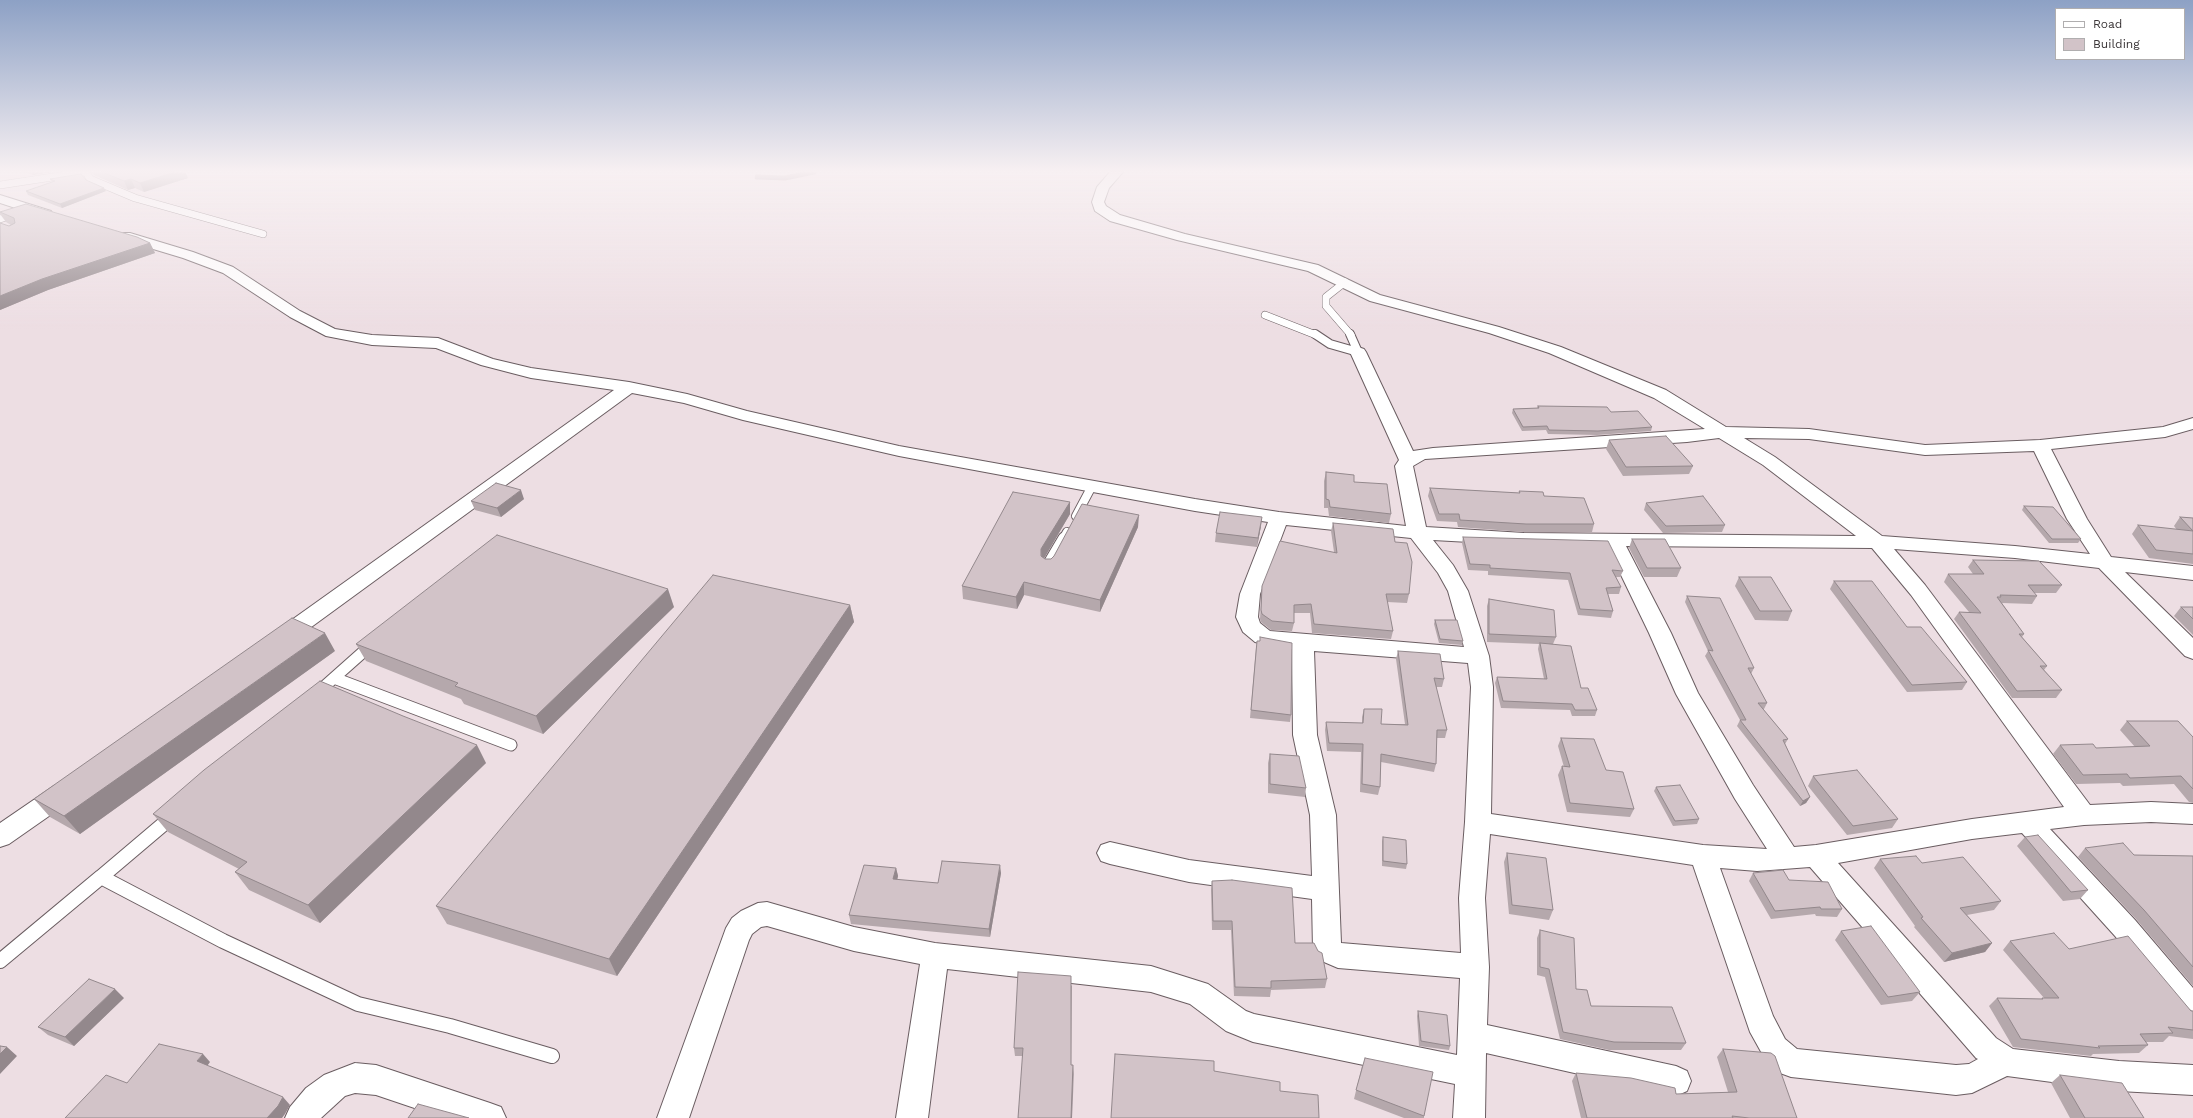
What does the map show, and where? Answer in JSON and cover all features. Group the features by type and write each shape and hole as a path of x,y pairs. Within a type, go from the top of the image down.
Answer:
{"street":[{"path":"1137,224 1182,237 1313,268 1345,282 1375,298 1494,330 1570,356 1660,394 1775,465 1877,542 1918,590 2084,815"},
{"path":"109,231 188,255 228,270 295,314 331,333 372,340 438,344 506,367 560,378 629,387 687,399 758,418 899,451 1279,518 1417,533 1524,539 1614,541 1877,542 2015,552 2193,573"},
{"path":"1358,352 1408,460"},
{"path":"265,650 629,387"},
{"path":"1469,1118 1475,967 1472,898 1478,822 1482,687 1478,656 1458,591 1446,570 1417,533 1404,466 1408,460 1422,454 1433,453 1687,437 1722,432 1808,434 1925,450 2040,445 2165,432 2193,423"},
{"path":"2040,445 2078,519 2105,563 2193,652"},
{"path":"1279,518 1250,594 1247,617 1251,627 1264,637 1303,643 1478,656"},
{"path":"1614,541 1660,633 1687,694 1744,792 1788,859"},
{"path":"1303,643 1305,735 1323,815 1327,950 1338,956 1475,967"},
{"path":"0,837 78,782"},
{"path":"1478,822 1703,856 1758,860 1816,856 2027,821 2084,815 2151,812 2193,814"},
{"path":"2027,821 2125,928 2193,1009"},
{"path":"1110,853 1189,871 1324,889"},
{"path":"1703,856 1760,1022 1775,1049 1791,1063 1956,1080 1972,1078 2005,1061"},
{"path":"1816,856 1986,1048 2005,1061 2015,1064 2119,1076 2193,1080"},
{"path":"673,1118 736,937 742,926 750,919 758,915 767,914 854,939 935,955 1150,979 1198,993 1236,1021 1253,1028 1471,1073"},
{"path":"912,1118 935,955"},
{"path":"1472,1036 1676,1081"},
{"path":"301,1118 317,1099 335,1085 355,1078 376,1080 490,1118"}],"lane":[{"path":"228,224 263,234"},
{"path":"1345,282 1326,297 1326,306 1349,331 1358,352"},
{"path":"1264,315 1314,333 1330,344 1358,352"},
{"path":"1048,565 1092,486"},
{"path":"305,703 381,636"},
{"path":"334,678 511,745"},
{"path":"0,961 183,807"},
{"path":"101,877 223,941 358,1004 450,1026 552,1056"}],"building":[{"path":"0,224 9,226 13,224 94,224 137,237 150,243 42,279 0,296"},
{"path":"1538,406 1607,407 1611,412 1638,411 1652,427 1598,431 1549,430 1547,426 1523,427 1513,409 1539,408"},
{"path":"1666,436 1693,466 1626,467 1609,440"},
{"path":"1326,472 1354,475 1354,482 1387,484 1391,514 1330,507 1329,500 1326,499"},
{"path":"496,483 521,490 497,508 471,501"},
{"path":"1430,488 1520,493 1519,491 1543,492 1544,496 1584,498 1594,524 1526,524 1460,520 1459,514 1439,514"},
{"path":"1013,492 1070,502 1041,549 1041,556 1045,559 1051,559 1054,556 1082,504 1139,515 1100,600 1024,582 1016,597 962,586"},
{"path":"1703,496 1725,525 1666,526 1646,503"},
{"path":"2024,506 2053,507 2081,539 2052,539"},
{"path":"1220,512 1262,517 1258,538 1216,533"},
{"path":"2180,517 2193,518 2193,531"},
{"path":"1333,523 1393,529 1395,542 1407,543 1412,562 1409,594 1386,594 1393,631 1314,624 1311,604 1294,605 1294,623 1272,621 1262,614 1262,586 1280,541 1337,553"},
{"path":"2138,525 2193,531 2193,554 2156,550"},
{"path":"497,535 668,589 536,716 455,686 458,683 356,644"},
{"path":"1463,537 1608,541 1623,571 1612,570 1621,587 1606,588 1613,611 1580,609 1570,573 1490,568 1490,565 1470,564"},
{"path":"1632,539 1665,539 1681,568 1647,568"},
{"path":"1973,560 2039,561 2062,585 2028,585 2037,596 2000,595 2001,597 1997,597 2024,634 2019,634 2047,666 2040,666 2062,690 2017,691 1959,612 1981,613 1948,574 1984,574"},
{"path":"713,575 850,605 609,959 436,906"},
{"path":"1739,577 1771,577 1792,611 1760,611"},
{"path":"1834,581 1872,581 1907,627 1921,627 1967,682 1912,685"},
{"path":"1687,596 1720,598 1754,668 1748,668 1767,703 1758,703 1788,739 1783,740 1810,797 1803,801 1740,720 1746,720 1708,650 1713,651"},
{"path":"1489,599 1554,610 1556,637 1489,634"},
{"path":"2181,607 2193,607 2193,619"},
{"path":"292,618 325,633 64,816 34,799"},
{"path":"1435,620 1457,620 1463,641 1440,639"},
{"path":"1260,637 1292,643 1291,715 1251,710 1257,641 1260,641"},
{"path":"1540,643 1571,646 1581,688 1588,688 1597,710 1575,710 1572,704 1503,701 1497,677 1547,679"},
{"path":"1398,651 1440,654 1444,679 1434,678 1447,730 1437,730 1436,764 1381,754 1380,787 1362,784 1363,744 1329,743 1326,722 1363,723 1364,709 1382,709 1381,724 1408,725"},
{"path":"320,681 477,745 308,905 235,872 247,862 153,814 204,770"},
{"path":"2127,721 2178,721 2193,737 2193,789 2181,776 2130,778 2127,774 2083,775 2060,745 2093,744 2096,748 2150,746"},
{"path":"1561,738 1594,739 1606,770 1623,772 1634,809 1570,803 1562,766 1570,767"},
{"path":"1270,754 1299,756 1306,788 1270,784"},
{"path":"1857,770 1898,819 1853,826 1813,776"},
{"path":"1680,785 1699,819 1675,821 1656,787"},
{"path":"2038,835 2088,890 2071,892 2025,837"},
{"path":"1383,837 1406,840 1407,864 1383,861"},
{"path":"2123,843 2134,855 2193,856 2193,967 2144,910 2085,848"},
{"path":"1507,853 1546,858 1553,910 1512,905"},
{"path":"1916,856 1922,863 1963,857 2001,901 1960,908 1992,943 1952,953 1921,918 1923,917 1880,859"},
{"path":"942,861 1000,865 989,929 849,915 864,865 896,868 893,879 938,883"},
{"path":"1783,870 1789,880 1828,882 1842,909 1821,909 1820,907 1775,911 1753,873"},
{"path":"1232,880 1292,888 1295,943 1314,943 1318,951 1322,953 1327,979 1271,981 1271,988 1235,987 1232,921 1213,921 1212,881"},
{"path":"1871,926 1920,992 1888,997 1841,931"},
{"path":"1540,930 1574,938 1576,989 1587,990 1591,1006 1672,1007 1686,1043 1614,1042 1563,1032 1549,969 1540,967"},
{"path":"2054,933 2069,949 2128,936 2191,1011 2193,1011 2193,1030 2168,1027 2173,1033 2140,1034 2148,1045 2098,1046 2100,1048 2021,1039 1997,998 2059,998 2010,941"},
{"path":"1018,972 1071,976 1071,1065 1073,1065 1071,1118 1018,1118 1023,1048 1014,1048"},
{"path":"89,979 115,989 65,1037 38,1027"},
{"path":"1418,1011 1447,1015 1450,1046 1421,1041"},
{"path":"159,1044 203,1054 197,1061 283,1097 278,1106 267,1118 65,1118 106,1075 127,1083"},
{"path":"0,1046 7,1047 0,1054"},
{"path":"1723,1049 1771,1053 1775,1056 1797,1118 1749,1118 1732,1116 1733,1118 1587,1118 1576,1073 1631,1078 1675,1088 1676,1094 1737,1092"},
{"path":"1115,1054 1214,1061 1214,1071 1280,1082 1280,1091 1318,1095 1319,1118 1111,1118"},
{"path":"1365,1058 1433,1072 1424,1116 1356,1090"},
{"path":"2060,1075 2122,1083 2144,1118 2085,1118"},
{"path":"418,1104 469,1118 408,1118"}]}
